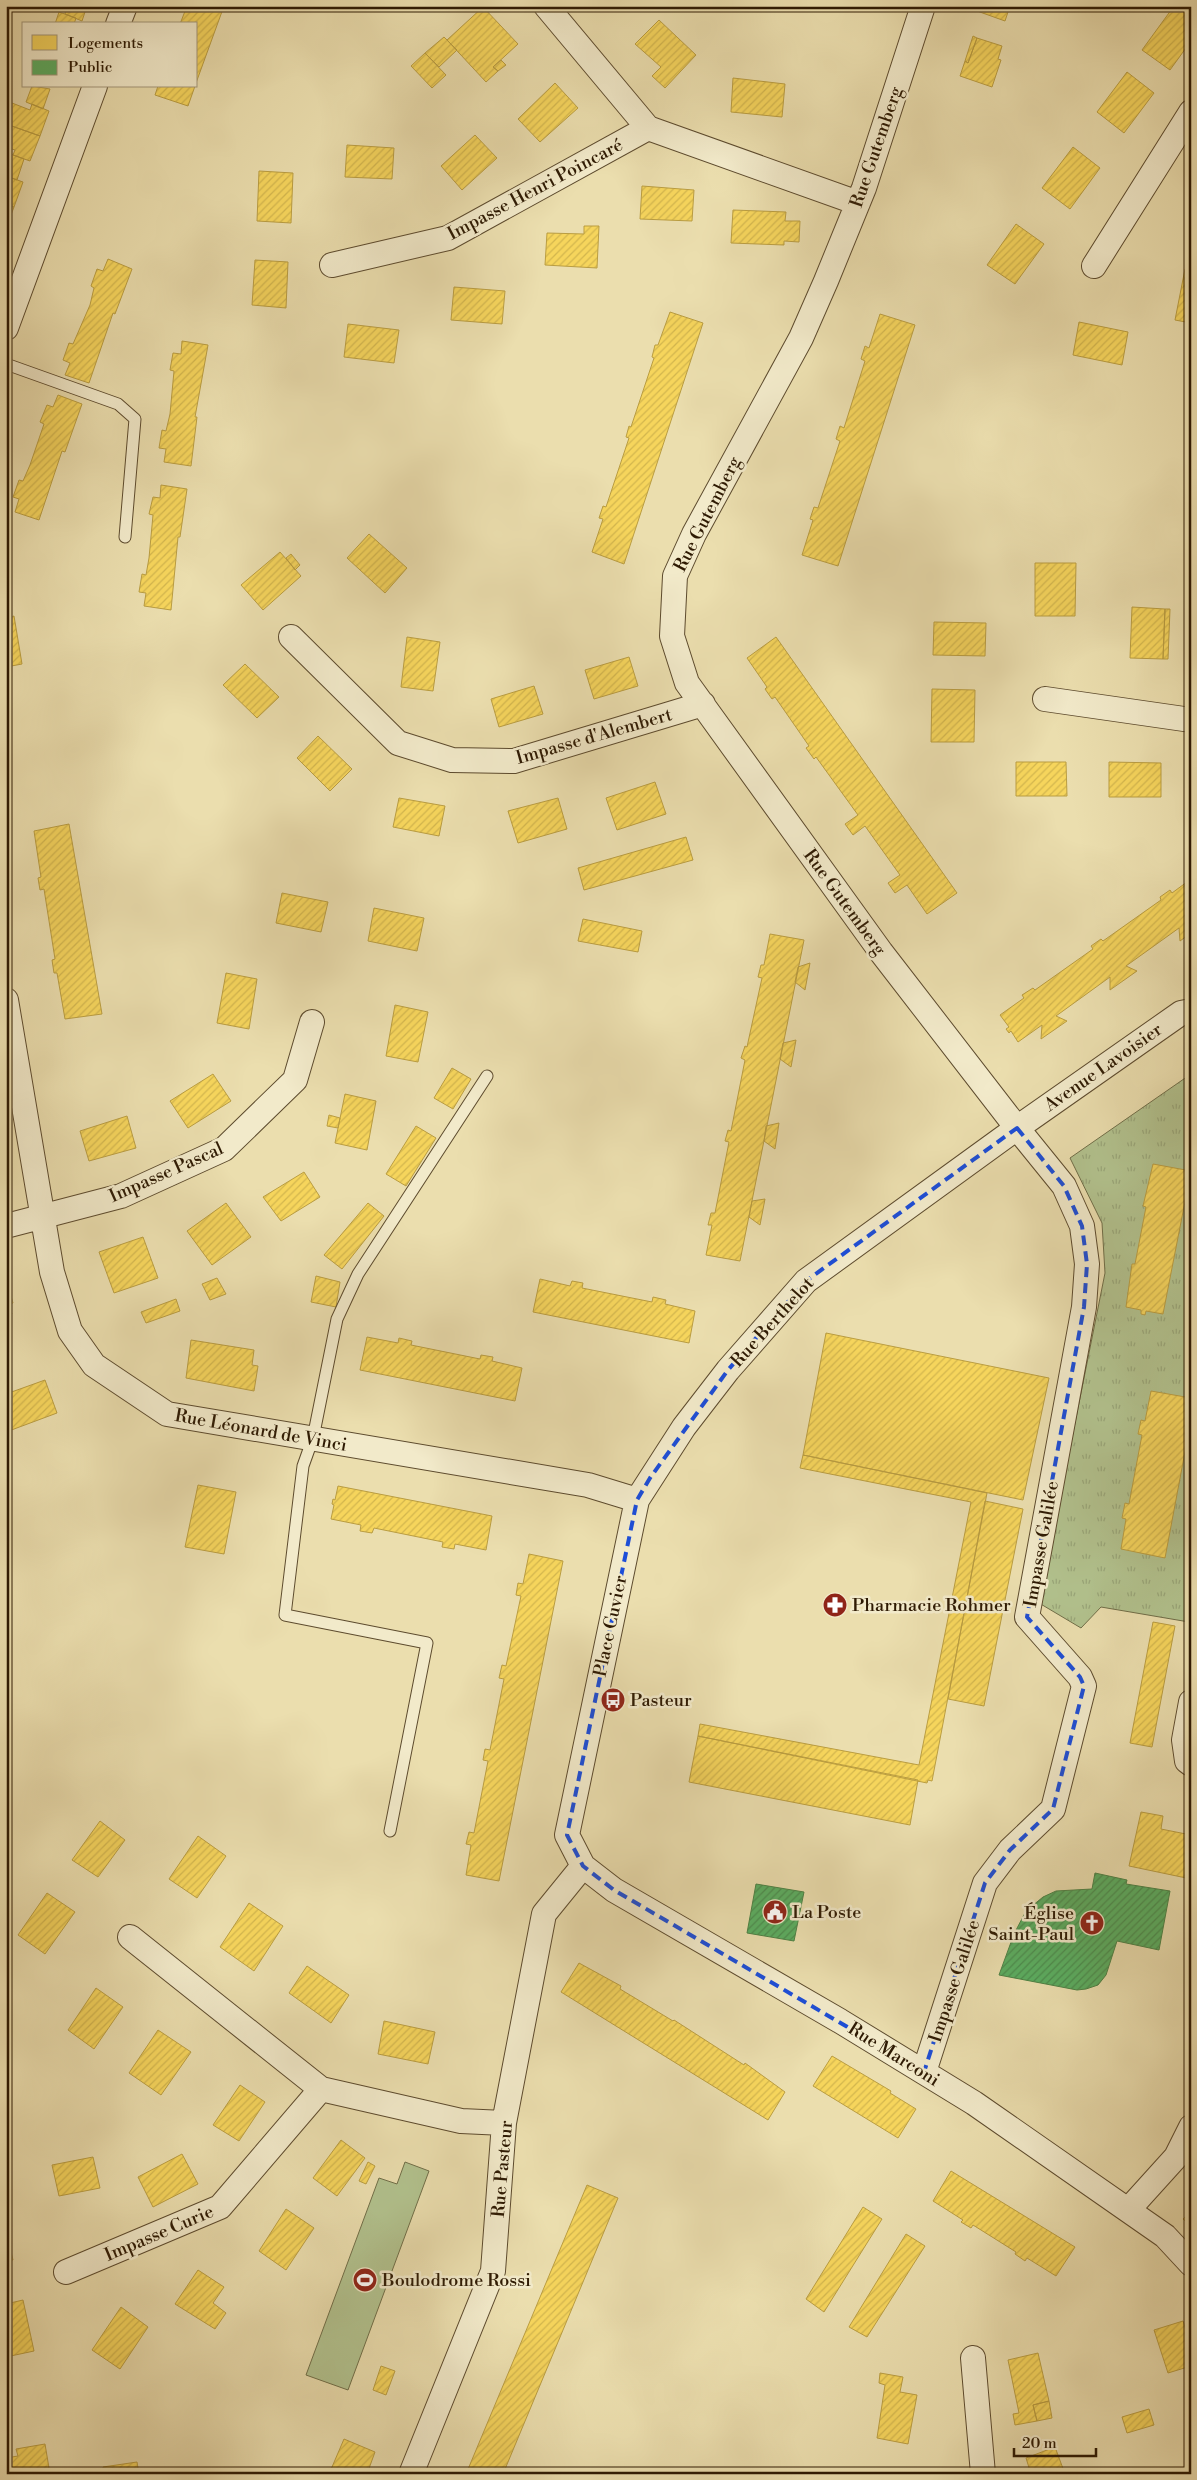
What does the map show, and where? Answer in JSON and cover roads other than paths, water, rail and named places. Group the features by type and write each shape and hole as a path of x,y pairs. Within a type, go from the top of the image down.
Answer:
{"street":[{"path":"119,22 125,6"},
{"path":"546,6 648,128 858,203"},
{"name":"Rue Gutemberg","path":"923,6 858,203 801,338 694,534 675,576 672,636 687,683 881,952 1016,1128"},
{"path":"6,328 94,88"},
{"path":"1094,266 1191,112"},
{"name":"Impasse Henri Poincaré","path":"332,264 448,238 648,128"},
{"name":"Impasse d'Alembert","path":"291,637 398,744 452,760 514,760 703,704"},
{"path":"1045,699 1191,720"},
{"name":"Rue Léonard de Vinci","path":"6,1000 52,1272 70,1330 94,1366 167,1414 588,1485 637,1500"},
{"name":"Avenue Lavoisier","path":"1016,1128 1181,1013 1191,1011"},
{"name":"Impasse Pascal","path":"6,1226 121,1196 224,1149 295,1080 312,1022"},
{"name":"Impasse Galilée","path":"924,2072 985,1883 1010,1850 1053,1809 1084,1686 1080,1677 1027,1617 1084,1306 1087,1264 1082,1226 1064,1186 1016,1128"},
{"name":"Rue Berthelot","path":"637,1500 684,1428 728,1370 806,1281 1016,1128"},
{"name":"Place Cuvier","path":"582,1866 567,1835 637,1500"},
{"path":"1191,1702 1184,1740 1187,1761 1191,1764"},
{"name":"Rue Marconi","path":"582,1866 614,1890 974,2103 1166,2236 1191,2264"},
{"name":"Rue Pasteur","path":"411,2474 493,2271 504,2123 544,1914 582,1866"},
{"path":"130,1937 321,2089 461,2121 504,2123"},
{"name":"Impasse Curie","path":"66,2272 220,2207 321,2089"},
{"path":"1129,2210 1176,2157 1191,2127"},
{"path":"973,2358 983,2474"}],"lane":[{"path":"6,364 118,404 135,419 125,537"},
{"path":"390,1831 427,1643 286,1615 303,1466 313,1438 337,1319 358,1274 487,1076"}],"place":[{"name":"Pharmacie Rohmer","path":"835,1605"},
{"name":"Pasteur","path":"613,1700"},
{"name":"La Poste","path":"775,1912"},
{"name":"Église Saint-Paul","path":"1092,1923"},
{"name":"Boulodrome Rossi","path":"365,2280"}]}
